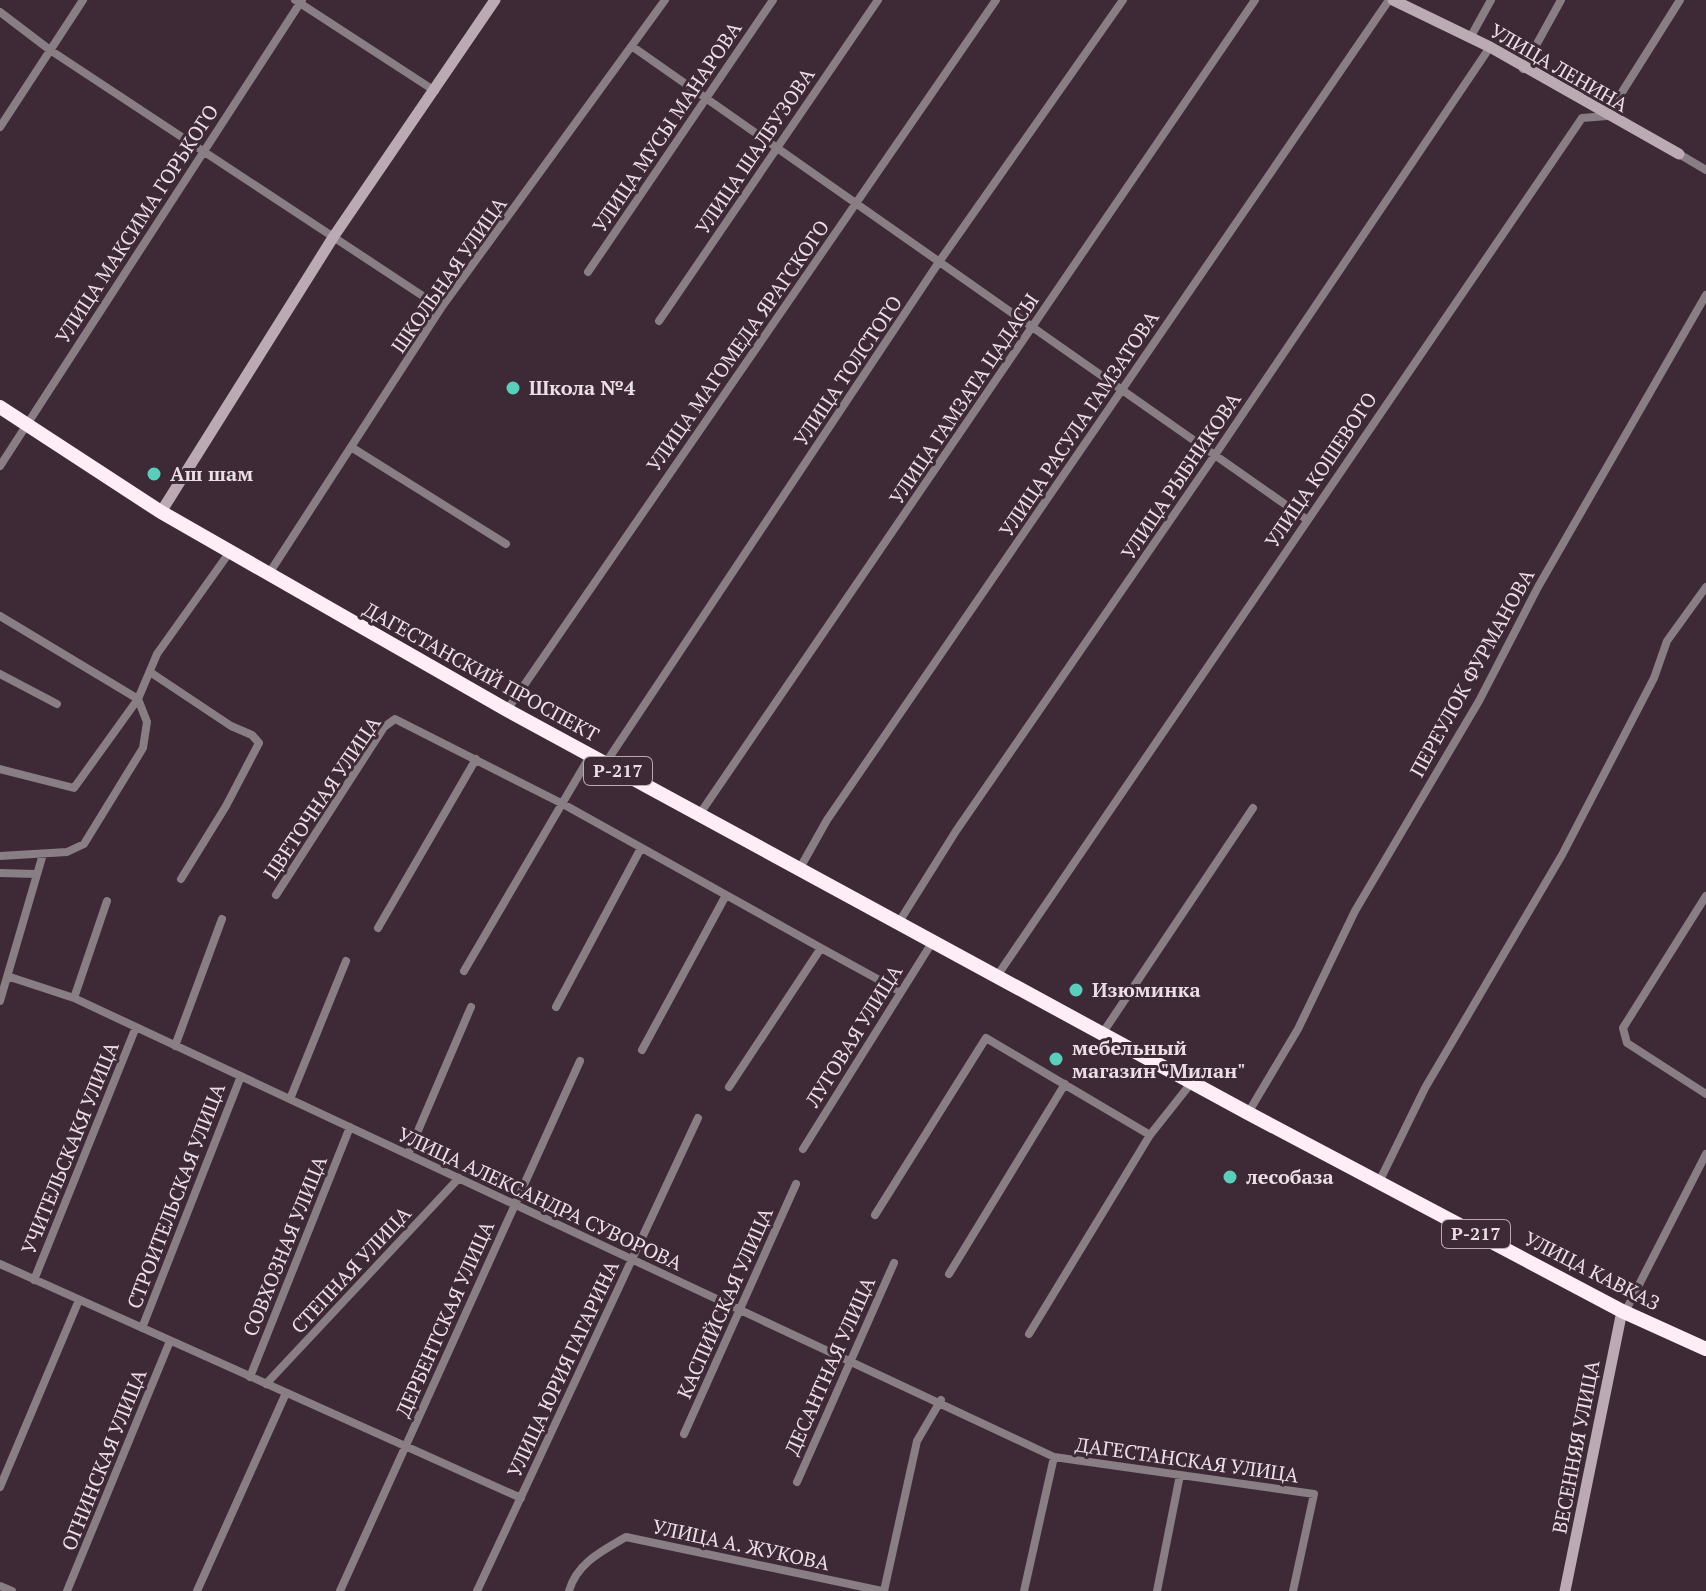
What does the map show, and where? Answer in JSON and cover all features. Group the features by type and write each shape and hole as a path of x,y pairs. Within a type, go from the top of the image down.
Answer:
{"highway":[{"name":"ДАГЕСТАНСКИЙ ПРОСПЕКТ","path":"0,407 161,512 268,576 590,756 1248,1113"},
{"name":"УЛИЦА КАВКАЗ","path":"1248,1113 1624,1312 1706,1349"}],"street":[{"path":"0,127 83,0"},
{"path":"161,512 334,236 495,0"},
{"name":"ШКОЛЬНАЯ УЛИЦА","path":"268,576 441,308 665,0"},
{"name":"УЛИЦА МУСЫ МАНАРОВА","path":"588,272 773,0"},
{"name":"УЛИЦА ШАЛБУЗОВА","path":"659,321 878,0"},
{"name":"УЛИЦА МАГОМЕДА ЯРАГСКОГО","path":"507,710 996,0"},
{"name":"УЛИЦА ТОЛСТОГО","path":"605,764 939,262 1123,0"},
{"name":"УЛИЦА ГАМЗАТА ЦАДАСЫ","path":"699,815 1255,0"},
{"name":"УЛИЦА ЛЕНИНА","path":"1391,0 1490,47 1523,69 1706,170"},
{"name":"УЛИЦА РАСУЛА ГАМЗАТОВА","path":"800,868 827,820 1391,0"},
{"path":"1470,38 1491,0"},
{"path":"1523,69 1561,0"},
{"path":"1607,116 1680,0"},
{"path":"299,1 435,91"},
{"name":"УЛИЦА МАКСИМА ГОРЬКОГО","path":"0,466 299,1"},
{"path":"0,12 50,50 205,149 441,308"},
{"path":"633,47 1306,519"},
{"name":"УЛИЦА РЫБНИКОВА","path":"899,922 965,818 1490,47"},
{"name":"УЛИЦА КОШЕВОГО","path":"997,976 1582,118 1607,116"},
{"name":"ПЕРЕУЛОК ФУРМАНОВА","path":"1248,1113 1298,1029 1355,911 1479,701 1538,587 1706,295"},
{"path":"351,447 506,544"},
{"path":"0,769 74,788 138,699 157,654 229,553"},
{"path":"1379,1182 1425,1088 1570,841 1654,678 1667,641 1706,587"},
{"path":"0,616 138,699 147,722 143,748 116,798 84,844 67,852 0,856"},
{"path":"150,672 231,726 252,735 259,743 226,806 181,879"},
{"path":"0,674 57,704"},
{"name":"ЦВЕТОЧНАЯ УЛИЦА","path":"276,895 384,727 395,719 476,759"},
{"path":"464,971 590,756"},
{"path":"378,928 476,759 901,992"},
{"path":"1102,1034 1253,808"},
{"path":"556,1007 641,848"},
{"path":"0,1001 10,977 43,854"},
{"path":"0,873 37,874"},
{"path":"1706,896 1623,1028 1627,1043 1706,1094"},
{"path":"642,1050 725,897"},
{"path":"74,998 107,901"},
{"path":"175,1046 222,919"},
{"name":"ЛУГОВАЯ УЛИЦА","path":"803,1149 933,940"},
{"path":"729,1087 821,948"},
{"path":"290,1099 346,961"},
{"name":"УЛИЦА АЛЕКСАНДРА СУВОРОВА","path":"10,977 74,998 740,1310 941,1400 1054,1457"},
{"path":"408,1154 471,1007"},
{"name":"УЧИТЕЛЬСКАКЯ УЛИЦА","path":"34,1280 136,1027"},
{"path":"875,1215 986,1038 1150,1135"},
{"name":"ДЕРБЕНТСКАЯ УЛИЦА","path":"340,1591 580,1061"},
{"name":"СТРОИТЕЛЬСКАЯ УЛИЦА","path":"142,1328 241,1076"},
{"path":"1029,1334 1150,1135 1192,1082"},
{"path":"949,1274 1065,1084"},
{"name":"УЛИЦА ЮРИЯ ГАГАРИНА","path":"477,1591 698,1118"},
{"name":"СОВХОЗНАЯ УЛИЦА","path":"250,1377 350,1127"},
{"path":"1624,1312 1706,1154"},
{"name":"СТЕПНАЯ УЛИЦА","path":"266,1384 459,1178"},
{"name":"КАСПИЙСКАЯ УЛИЦА","path":"684,1434 796,1184"},
{"name":"ДЕСАНТНАЯ УЛИЦА","path":"797,1482 894,1263"},
{"path":"0,1264 521,1498"},
{"path":"0,1487 79,1300"},
{"name":"ВЕСЕННЯЯ УЛИЦА","path":"1565,1591 1624,1312"},
{"name":"ОГНИНСКАЯ УЛИЦА","path":"67,1591 170,1341"},
{"path":"197,1591 286,1393"},
{"path":"883,1591 917,1441 941,1400"},
{"path":"1024,1591 1054,1457"},
{"name":"ДАГЕСТАНСКАЯ УЛИЦА","path":"1054,1457 1314,1494 1293,1591"},
{"path":"1157,1591 1180,1475"},
{"name":"УЛИЦА А. ЖУКОВА","path":"569,1591 573,1577 592,1557 626,1537 883,1591"},
{"path":"0,1586 12,1591"}],"place":[{"name":"Школа №4","path":"513,388"},
{"name":"Аш шам","path":"154,474"},
{"name":"Изюминка","path":"1076,990"},
{"name":"мебельный магазин \"Милан\"","path":"1056,1059"},
{"name":"лесобаза","path":"1230,1177"}]}
